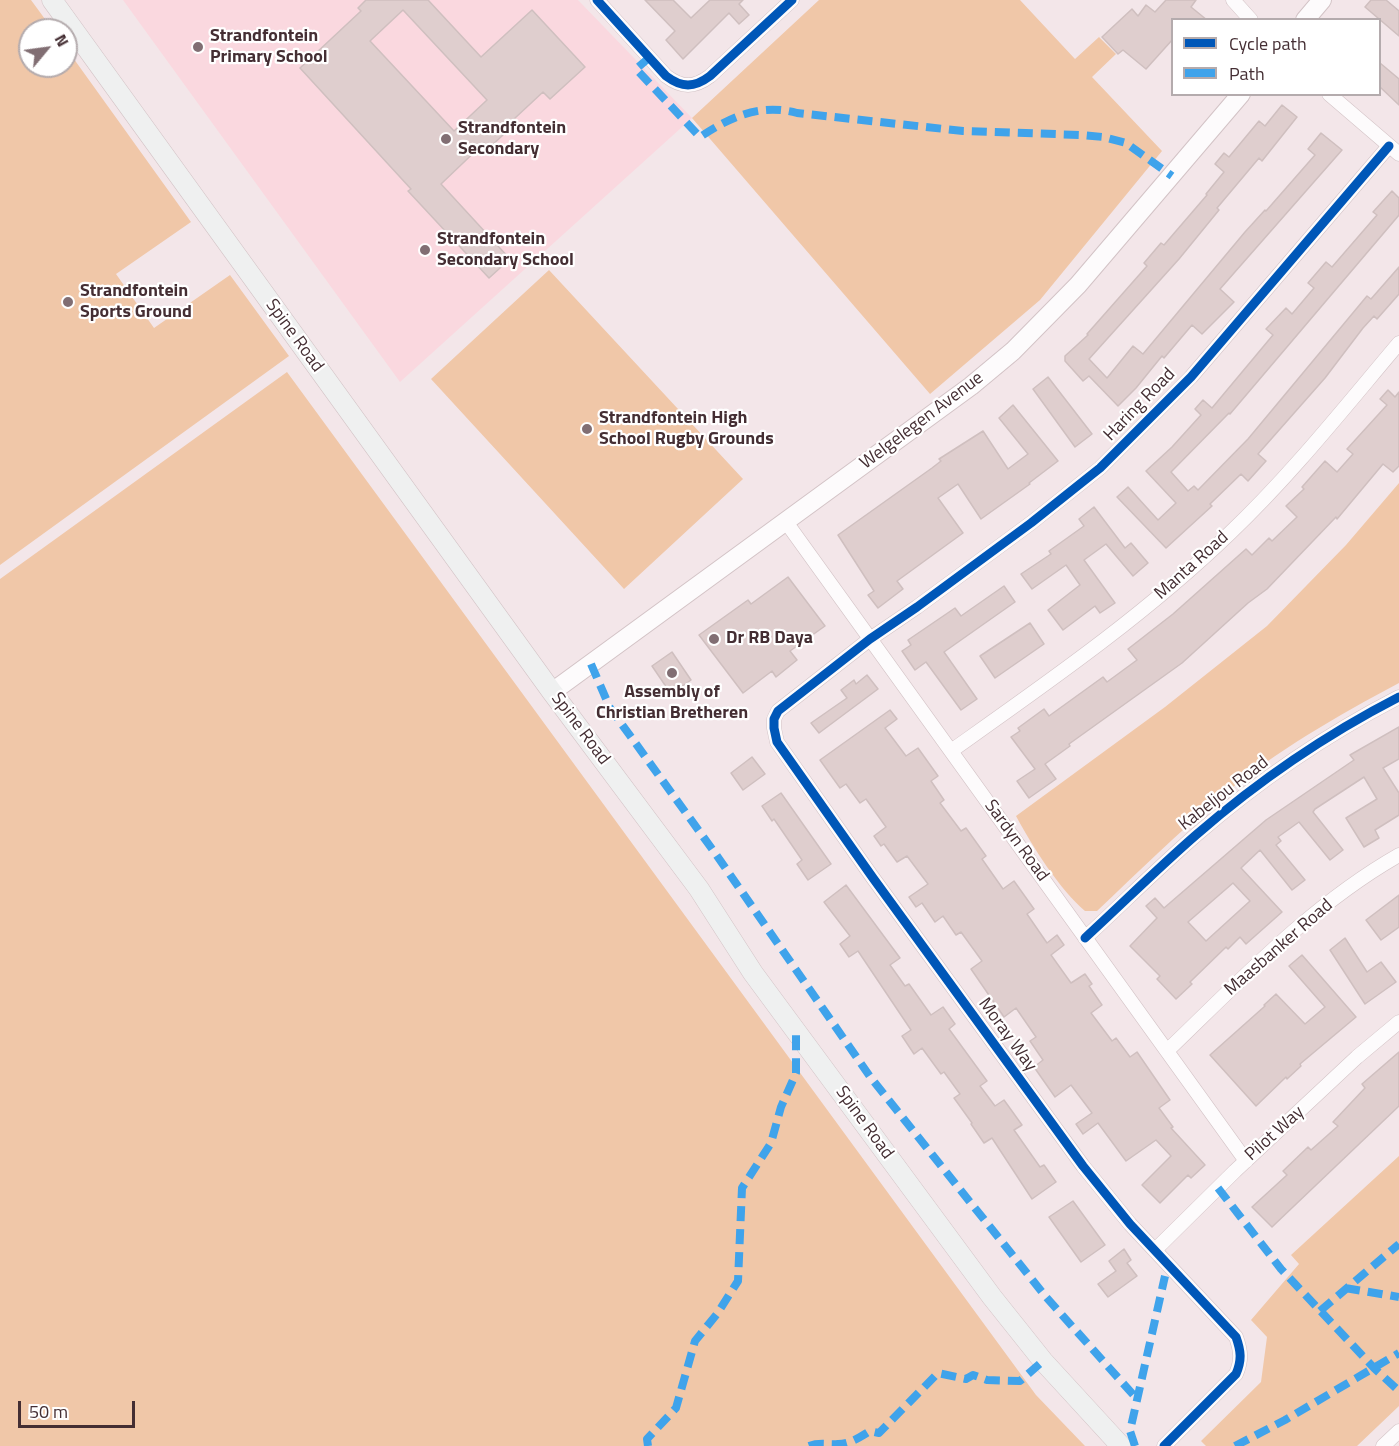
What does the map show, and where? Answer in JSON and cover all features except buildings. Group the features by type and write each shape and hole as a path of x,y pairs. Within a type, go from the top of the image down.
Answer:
{"main road":[{"name":"Spine Road","path":"52,0 552,692 699,889 753,972 992,1298 1043,1361 1121,1446"}],"street":[{"path":"597,0 666,76 675,82 692,86 710,76 792,0"},
{"path":"1233,0 1249,18"},
{"path":"1306,18 1322,0"},
{"name":"Welgelegen Avenue","path":"552,692 971,386 1013,351 1078,285 1239,96"},
{"path":"1331,96 1394,150"},
{"name":"Haring Road","path":"870,639 1032,523 1108,461 1191,377 1394,150"},
{"name":"Manta Road","path":"951,751 1108,636 1190,570 1231,532 1287,474 1399,343"},
{"name":"Sardyn Road","path":"786,522 1246,1161"},
{"name":"Moray Way","path":"870,639 778,711 774,719 777,742 1083,1166 1130,1224 1236,1337 1241,1351 1241,1362 1236,1374 1164,1446"},
{"name":"Kabeljou Road","path":"1085,938 1196,835 1246,795 1316,746 1399,697"},
{"name":"Maasbanker Road","path":"1167,1052 1245,975 1301,926 1353,886 1399,855"},
{"name":"Pilot Way","path":"1155,1250 1357,1057 1399,1022"},
{"path":"1383,1446 1399,1431"}],"shaded area":[{"name":"Strandfontein Sports Ground","path":"0,0 31,0 44,18 18,18 18,78 78,78 78,65 191,222 116,274 154,328 230,275 289,356 0,565"},
{"name":"Strandfontein Secondary School","path":"123,0 578,0 692,118 400,382"},
{"path":"819,0 1020,0 1075,59 1099,37 1116,54 1092,77 1162,151 1040,300 930,394 692,118"},
{"name":"Strandfontein High School Rugby Grounds","path":"549,270 743,479 624,589 431,379"},
{"path":"287,372 1036,1395 1085,1446 0,1446 0,579"},
{"path":"1399,483 1399,683 1330,721 1264,764 1206,810 1097,911 1085,911 1066,892 1047,867 1016,816 1165,707 1267,626 1346,545"},
{"path":"1399,1156 1399,1406 1357,1446 1206,1446 1201,1441 1261,1382 1267,1337 1251,1320 1299,1264 1291,1255"}],"marked path":[{"path":"650,57 636,69 700,137 723,123 746,114 783,110 963,131 1103,137 1126,143 1172,176"},
{"path":"591,664 610,708 715,853 871,1078 1046,1297 1137,1399"},
{"path":"648,1446 647,1439 676,1408 695,1341 717,1314 738,1281 742,1188 771,1143 781,1107 796,1073 796,1030"},
{"path":"1218,1188 1281,1269 1374,1368 1399,1391"},
{"path":"1320,1311 1399,1244"},
{"path":"1135,1446 1130,1431 1165,1276"},
{"path":"1345,1288 1399,1297"},
{"path":"1235,1446 1285,1420 1399,1353"},
{"path":"809,1446 842,1444 855,1440 870,1431 879,1433 938,1373 966,1379 973,1375 987,1380 1020,1381 1043,1361"}],"cycle path":[{"path":"597,0 666,76 677,83 688,85 699,83 710,76 792,0"},
{"path":"1164,1446 1236,1374 1240,1356 1236,1337 1130,1224 1083,1166 777,742 774,719 778,711 870,639 1031,523 1100,468 1191,377 1389,146"},
{"path":"1085,938 1182,848 1243,796 1319,743 1399,697"}],"place":[{"name":"Strandfontein Primary School","path":"198,47"},
{"name":"Strandfontein Secondary","path":"446,139"},
{"name":"Strandfontein Secondary School","path":"425,250"},
{"name":"Strandfontein Sports Ground","path":"68,302"},
{"name":"Strandfontein High School Rugby Grounds","path":"587,429"},
{"name":"Dr RB Daya","path":"714,639"},
{"name":"Assembly of Christian Bretheren","path":"672,673"}]}
